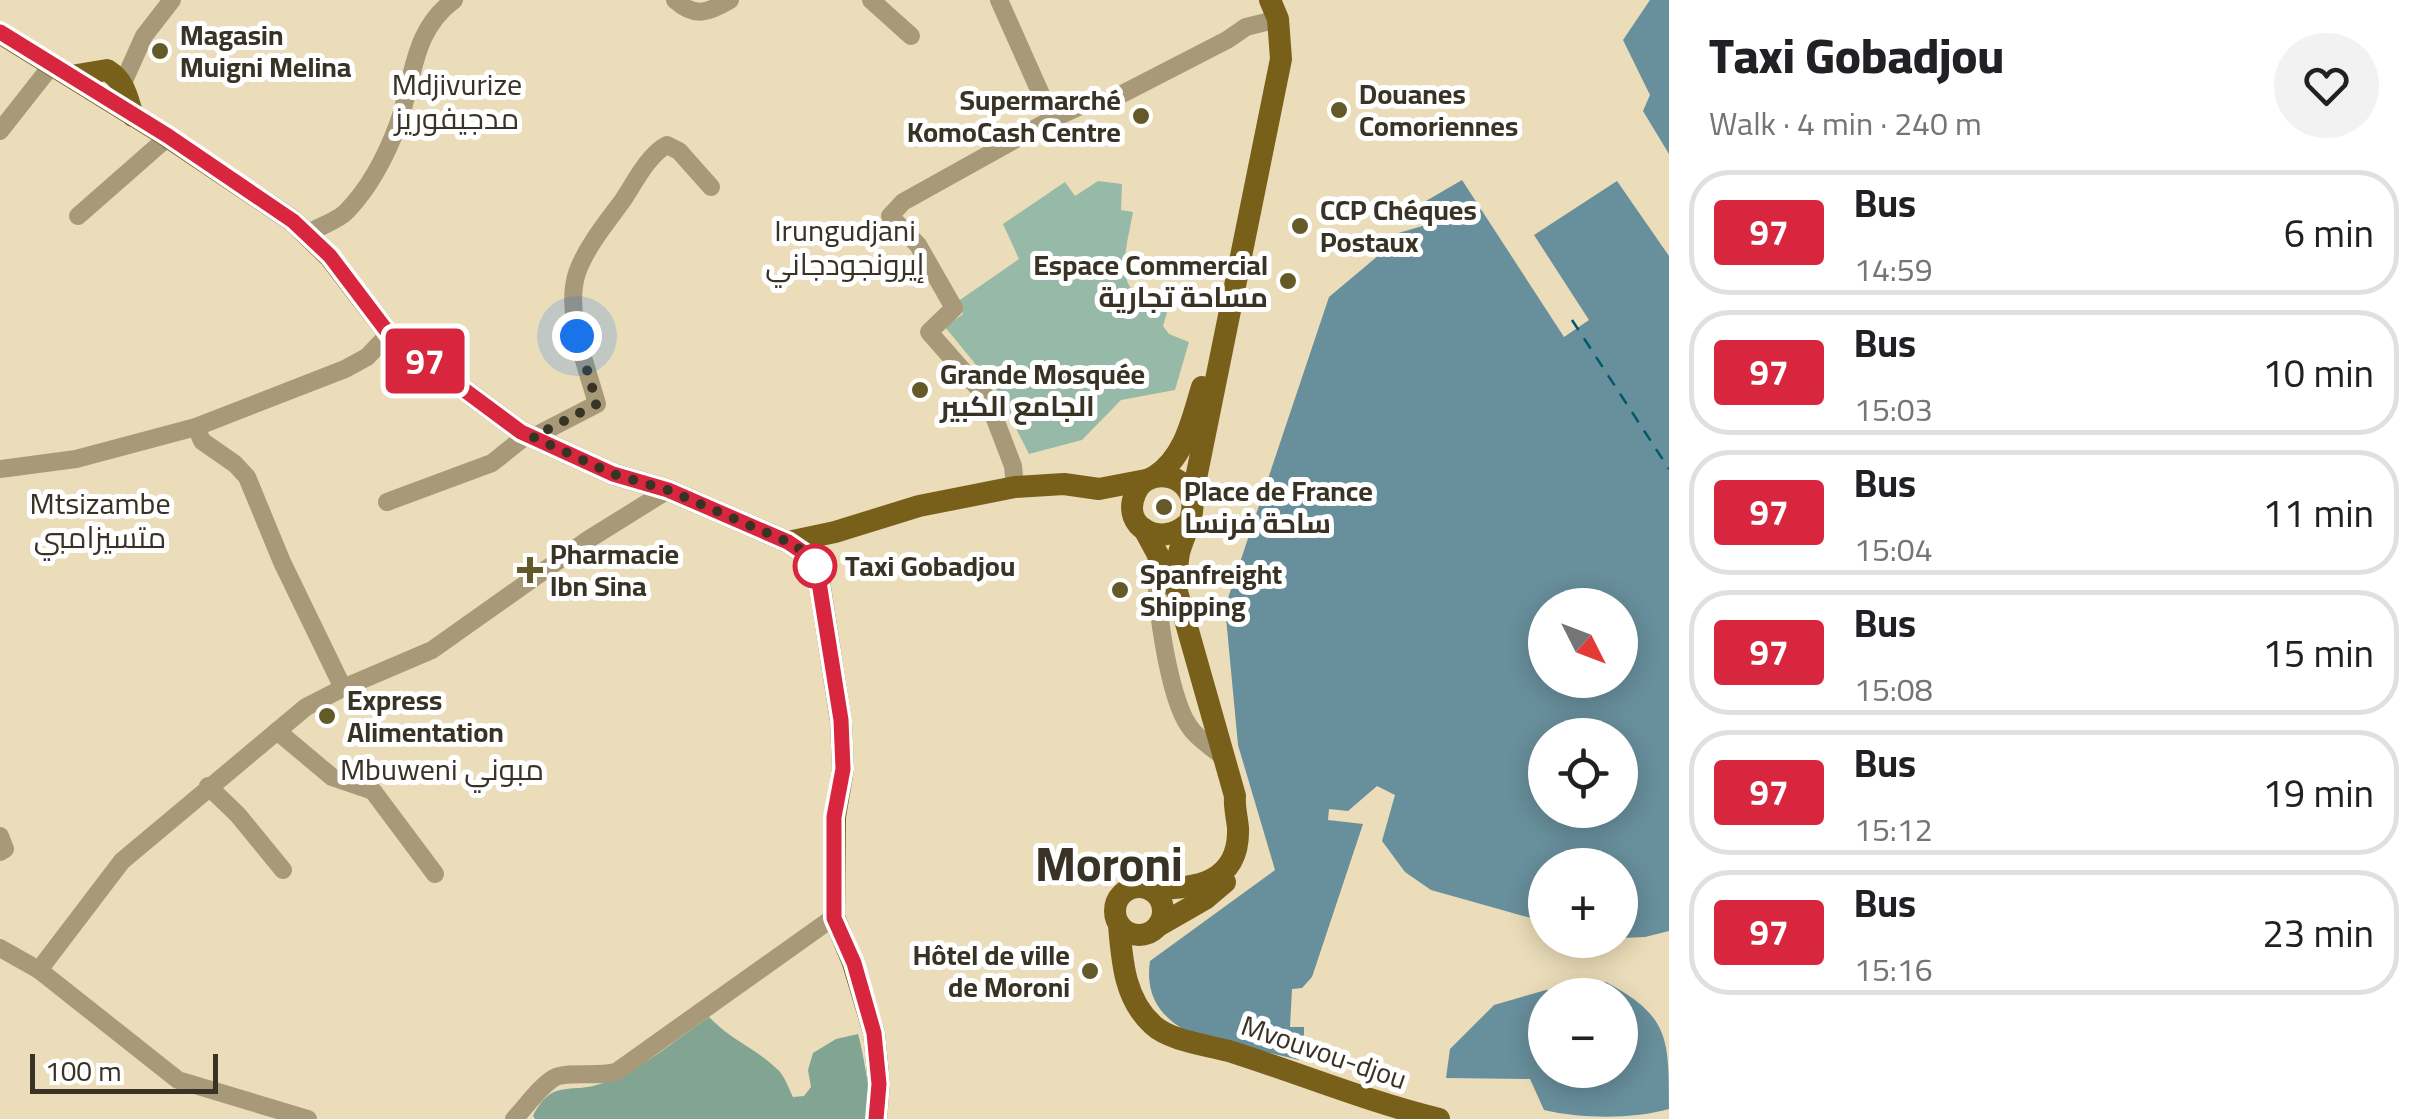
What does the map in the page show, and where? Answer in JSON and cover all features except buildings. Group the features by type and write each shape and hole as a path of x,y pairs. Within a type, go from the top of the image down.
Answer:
{"main road":[{"path":"1176,588 1178,558 1191,516 1281,59 1274,10"},
{"path":"0,32 92,90 114,86"},
{"path":"62,70 114,86 133,116 269,204 308,234 330,256 389,334 530,436 613,474 668,490 805,552 818,576 841,720 843,769 834,817 834,918 854,963 874,1033 879,1084 876,1119"},
{"path":"1223,344 1208,368 1181,447 1168,466 1134,495 1138,522 1176,588 1235,796 1237,840 1225,869 1205,884 1151,890 1135,887 1121,894 1115,909 1119,924 1137,935 1154,929 1220,888 1243,857 1250,832 1244,808 1235,796"},
{"path":"788,542 918,506 1015,486 1064,484 1099,489 1164,475 1182,482 1192,498"},
{"path":"1099,489 1152,534 1170,535 1186,525"},
{"path":"814,564 834,532"},
{"path":"1151,890 1163,906 1154,929"},
{"name":"Mvouvou-djou","path":"1119,924 1122,963 1138,1006 1153,1026 1165,1034 1178,1040 1190,1039"},
{"name":"Mvouvou-djou","path":"1154,929 1136,954 1138,979 1154,1014 1190,1039 1387,1106 1439,1119"}],"street":[{"path":"114,86 144,36 172,0"},
{"path":"308,234 344,215 384,158 399,121 420,41 437,13 454,0"},
{"path":"675,0 700,14 730,0"},
{"path":"871,0 910,36"},
{"path":"998,0 1052,119"},
{"path":"1015,486 1012,466 987,398 929,332 954,308 918,246 890,216 902,202 1052,119 1124,93 1227,40 1237,30 1274,10"},
{"path":"0,131 62,70"},
{"path":"78,216 168,136"},
{"path":"388,502 492,464 530,436 597,404 577,336 575,285 582,264 658,150 667,145 679,151 711,188"},
{"path":"0,469 76,459 196,428 345,370 367,356 389,334"},
{"path":"196,428 202,441 247,477 342,688"},
{"path":"39,970 122,861 306,707 432,650 586,541 668,490"},
{"path":"1157,552 1153,578 1183,716 1199,738 1224,757"},
{"path":"277,731 332,776 373,791 435,874"},
{"path":"208,786 238,814 283,870"},
{"path":"0,836 5,849 0,852"},
{"path":"514,1119 554,1078 566,1074 600,1077 616,1072 800,938 834,918"},
{"path":"0,948 39,970 178,1080 308,1119"}],"green space":[{"path":"1098,181 1122,184 1121,210 1133,212 1125,259 1129,285 1149,303 1168,309 1163,326 1169,334 1189,342 1175,390 1121,400 1082,440 1029,454 996,389 945,327 963,314 957,302 1019,259 1003,224 1065,182 1075,196"},
{"path":"709,1017 779,1071 793,1097 804,1096 811,1087 808,1070 813,1053 836,1039 858,1034 872,1119 533,1116 547,1096 614,1079 643,1064"}],"water":[{"path":"1650,0 1669,0 1669,154 1643,111 1650,95 1623,40"},
{"path":"1462,180 1564,337 1589,320 1534,235 1617,181 1669,256 1669,931 1638,937 1638,848 1528,848 1528,917 1431,890 1405,872 1382,841 1395,795 1377,786 1348,811 1329,809 1328,820 1363,824 1312,977 1302,988 1292,989 1290,1027 1304,1027 1304,1055 1299,1060 1270,1053 1257,1059 1199,1037 1167,1016 1156,1002 1150,984 1150,961 1275,870 1238,745 1225,607 1329,297 1379,255 1388,236 1426,225 1426,201"},
{"path":"1528,995 1528,1079 1446,1078 1450,1049 1494,1005"},
{"path":"1638,1003 1654,1018 1666,1046 1669,1109 1624,1116 1544,1110 1534,1088 1638,1088"}],"ferry route":[{"path":"1572,320 1669,469"}],"bus line":[{"name":"97","path":"0,32 168,136 293,221 330,256 389,334 521,432 613,474 668,490 797,546 810,557 818,576 841,720 843,769 834,817 834,918 854,963 874,1033 879,1084 876,1119"}],"place":[{"name":"Magasin Muigni Melina","path":"160,51"},
{"name":"Douanes Comoriennes","path":"1339,110"},
{"name":"Supermarché KomoCash Centre","path":"1141,116"},
{"name":"CCP Chéques Postaux","path":"1300,226"},
{"name":"Espace Commercial مساحة تجارية","path":"1288,281"},
{"name":"Grande Mosquée الجامع الكبير","path":"920,390"},
{"name":"Place de France ساحة فرنسا","path":"1164,507"},
{"name":"Taxi Gobadjou","path":"815,566"},
{"name":"Pharmacie Ibn Sina","path":"530,570"},
{"name":"Spanfreight Shipping","path":"1120,590"},
{"name":"Express Alimentation","path":"327,716"},
{"name":"Hôtel de ville de Moroni","path":"1090,971"}],"district":[{"name":"Mdjivurize مدجيفوريز","path":"457,101"},
{"name":"Irungudjani إيرونجودجاني","path":"845,247"},
{"name":"Mtsizambe متسيزامبي","path":"100,520"},
{"name":"Mbuweni مبوني","path":"442,769"},
{"name":"Moroni","path":"1109,863"}],"route":[{"path":"577,336 597,404 533,437 613,474 668,490 797,546 815,566"}]}
